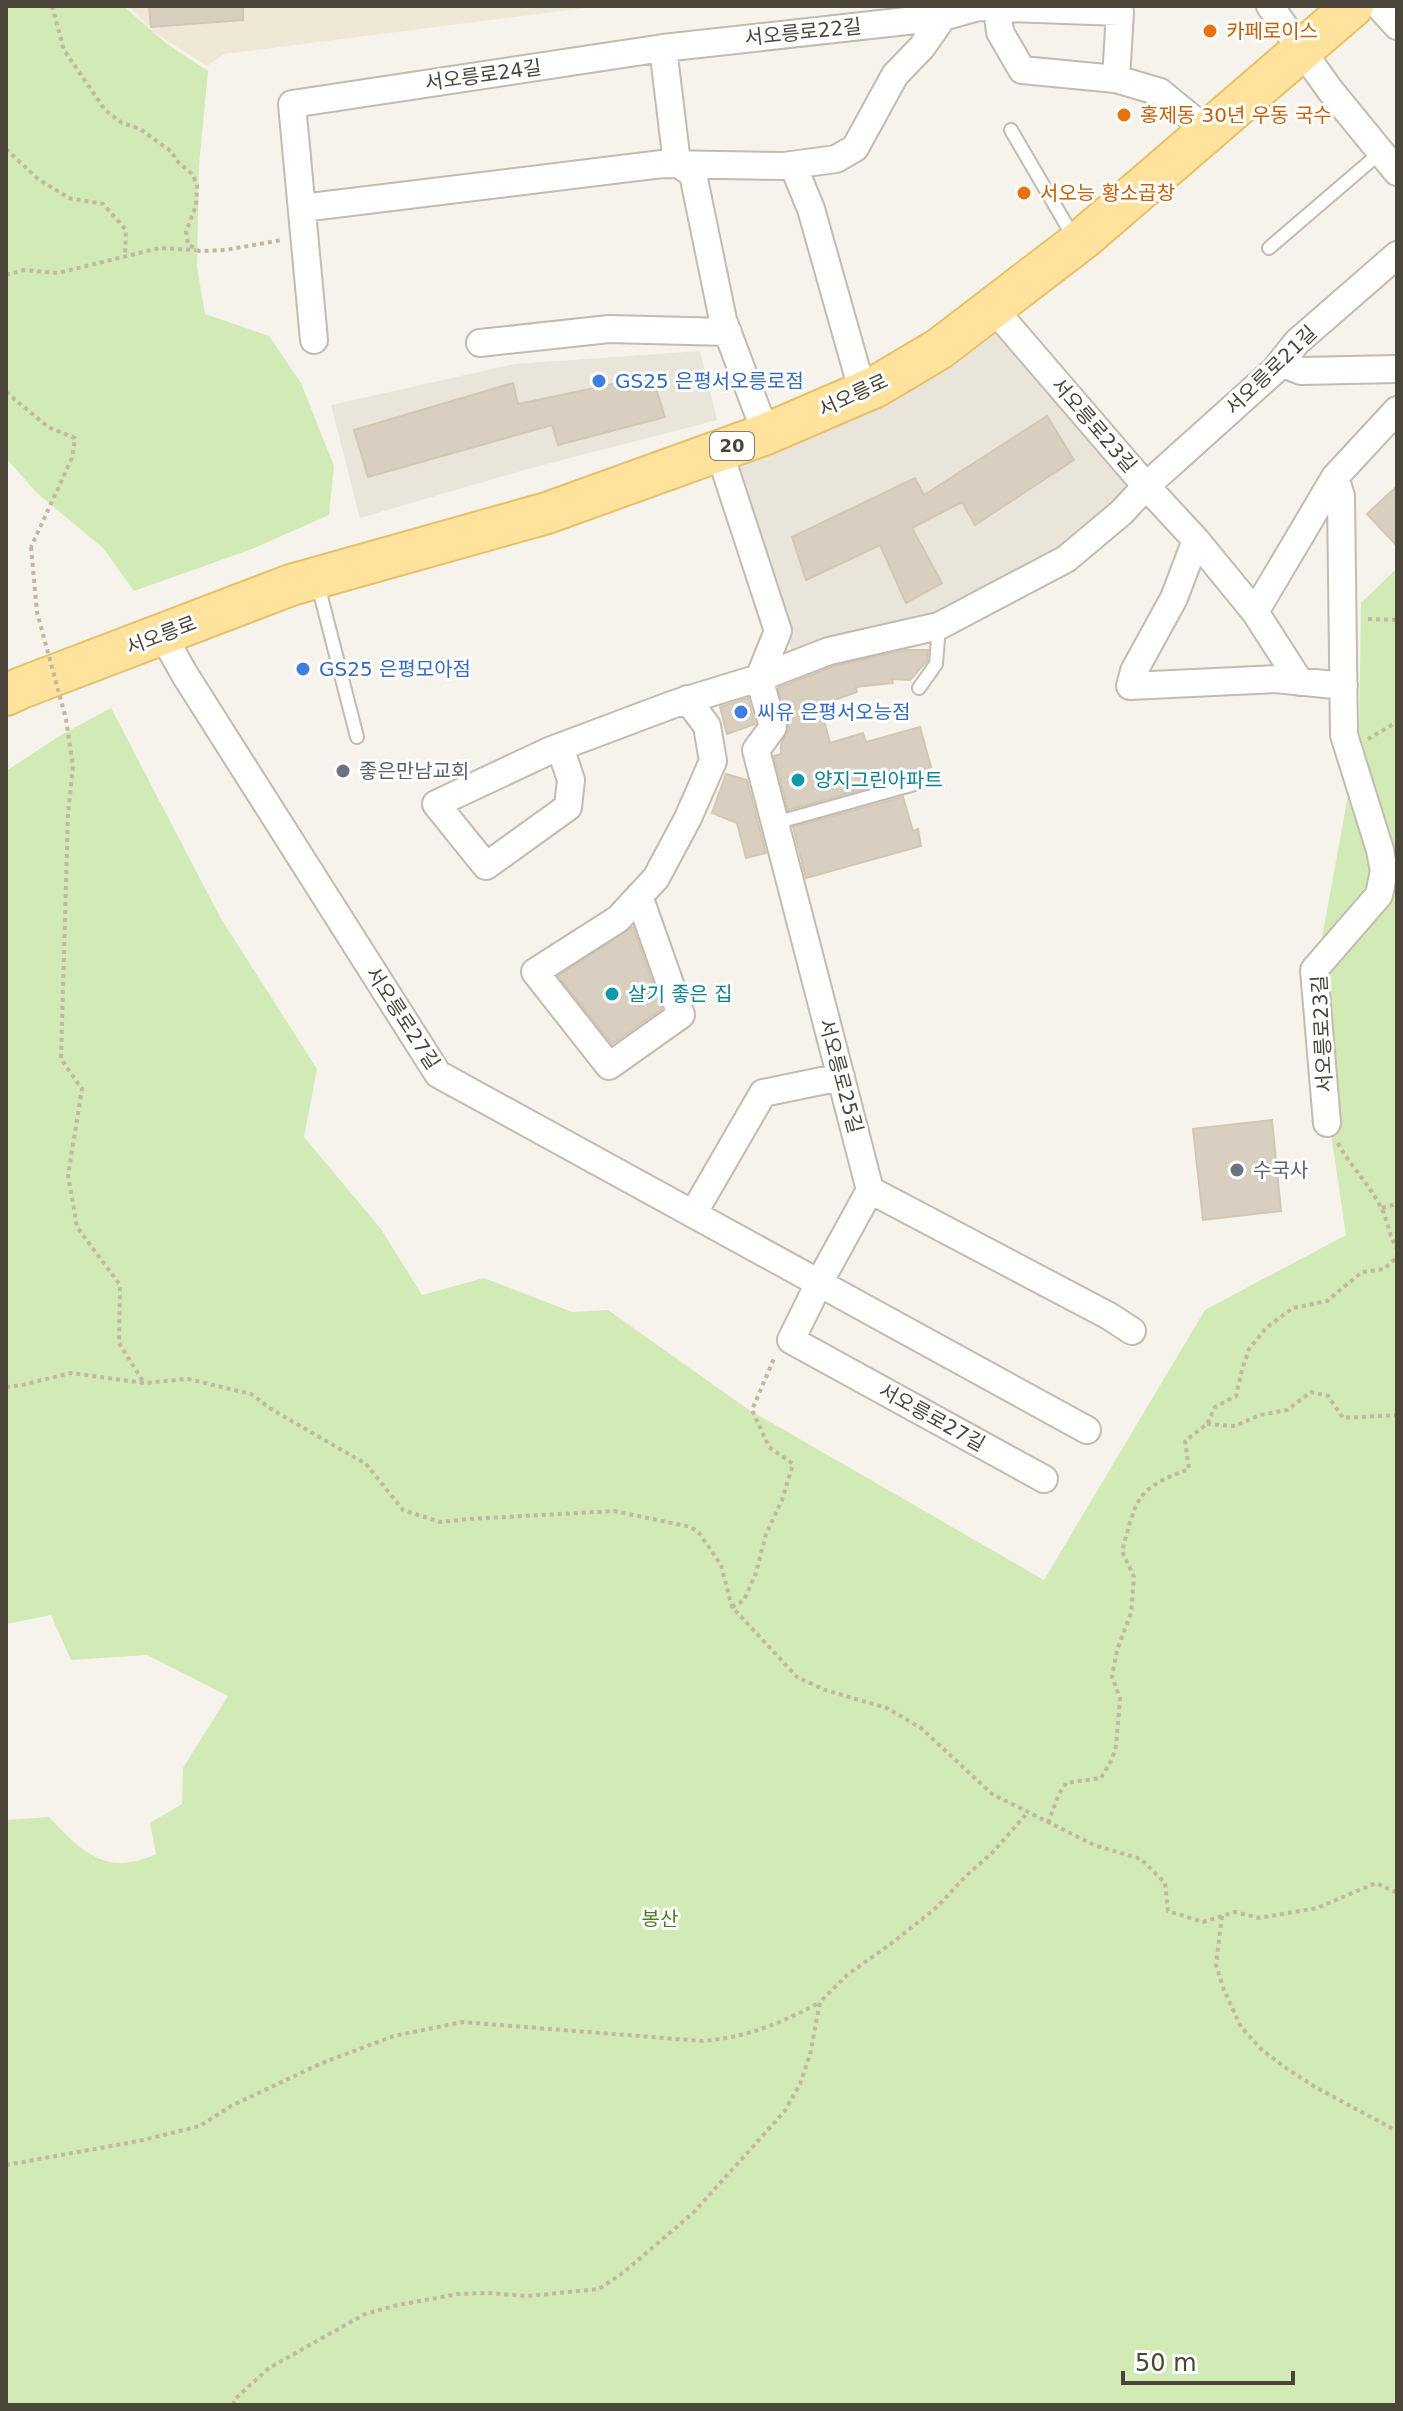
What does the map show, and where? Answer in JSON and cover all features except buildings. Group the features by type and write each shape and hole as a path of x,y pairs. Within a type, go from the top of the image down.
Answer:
{"main road":[{"name":"서오릉로","path":"6,695 291,585 547,513 766,434 863,393 939,349 1077,243 1353,6"}],"street":[{"path":"1270,6 1330,90 1389,162"},
{"path":"1379,6 1397,26"},
{"name":"서오릉로22길","path":"663,48 943,17 978,7 1120,12 1116,79"},
{"path":"997,8 1000,32 1022,70 1116,79 1160,92 1209,132"},
{"path":"302,208 677,163 793,165 836,159 855,148 895,75 922,47 943,17"},
{"path":"663,48 677,163 693,174 723,320 766,434"},
{"name":"서오릉로24길","path":"314,340 292,104 663,48"},
{"path":"793,165 811,209 863,393"},
{"name":"서오릉로21길","path":"1146,486 1274,371 1297,342 1397,255"},
{"name":"서오릉로23길","path":"993,308 1196,540 1255,612 1300,682"},
{"path":"480,343 609,329 728,332"},
{"path":"1281,363 1301,371 1397,369"},
{"path":"1255,612 1335,477 1397,410"},
{"path":"719,451 778,631 759,678"},
{"name":"서오릉로23길","path":"1327,1123 1314,970 1379,895 1384,871 1344,735 1341,496 1335,477"},
{"path":"560,747 571,780 568,807 486,866 436,804 560,747 687,699 759,678 829,651 939,626 1066,559 1122,512 1146,486"},
{"path":"1196,540 1174,598 1134,671 1130,686 1276,679 1344,686"},
{"name":"서오릉로27길","path":"162,634 438,1074 1087,1430"},
{"name":"서오릉로25길","path":"759,678 773,727 756,750 870,1190"},
{"path":"639,896 681,1015 609,1066 535,972 618,919 639,896 656,878 688,818 713,761 707,726 687,699"},
{"path":"693,1214 763,1093 841,1077"},
{"path":"791,1340 870,1190 1132,1331"},
{"name":"서오릉로27길","path":"791,1340 1044,1479"}],"lane":[{"path":"1011,130 1077,243"},
{"path":"1269,248 1389,162"},
{"path":"317,578 357,737"},
{"path":"919,688 936,664 939,626"},
{"path":"775,823 929,780"}],"path":[{"path":"52,6 64,50 105,110 122,123 140,129 172,152 176,160 193,175 197,186 196,205 186,232 188,244 199,251"},
{"path":"6,149 38,179 69,198 103,204 126,230 125,256"},
{"path":"6,275 24,270 58,273 159,248 225,250 304,237"},
{"path":"6,392 48,427 75,438 72,458 31,547 37,612 66,719 73,766 68,814 61,1059 82,1089 68,1175 77,1227 120,1285 119,1343 144,1383"},
{"path":"1343,612 1350,617 1397,620"},
{"path":"1350,754 1397,722"},
{"path":"1327,1123 1347,1160 1382,1208 1389,1235 1397,1249"},
{"path":"1382,1208 1397,1204"},
{"path":"1048,1823 1066,1783 1101,1778 1116,1746 1120,1699 1112,1676 1117,1650 1131,1613 1134,1577 1122,1551 1135,1505 1147,1488 1189,1469 1185,1441 1207,1424 1215,1407 1236,1396 1249,1349 1267,1327 1293,1308 1327,1301 1362,1272 1384,1269 1397,1257"},
{"path":"732,1607 744,1600 756,1573 766,1534 782,1500 793,1464 769,1447 752,1410 772,1359 791,1340"},
{"path":"6,1387 71,1373 144,1383 188,1379 251,1394 271,1409 366,1464 403,1510 440,1522 614,1511 691,1527 700,1534 721,1565 732,1607 797,1677 825,1690 887,1708 921,1728 992,1794 1094,1845 1141,1859 1165,1883 1168,1911 1203,1922 1235,1912 1259,1918 1317,1908 1376,1883 1397,1893"},
{"path":"1207,1424 1235,1426 1260,1415 1287,1410 1311,1392 1328,1396 1343,1418 1397,1415"},
{"path":"6,2165 139,2141 200,2126 231,2106 322,2063 394,2036 462,2022 702,2041 730,2039 795,2016 820,2002 847,1975 937,1907 1028,1812"},
{"path":"1222,1916 1216,1965 1241,2027 1262,2050 1286,2068 1397,2131"},
{"path":"233,2405 235,2399 269,2368 365,2314 458,2294 528,2296 599,2289 624,2272 693,2213 784,2112 800,2084 810,2055 820,2002"}],"shaded area":[{"path":"128,6 601,6 224,54 207,66 155,33"},
{"path":"1004,327 1139,485 1069,550 936,620 792,652 734,465 868,402"},
{"path":"700,351 717,420 524,470 360,518 331,405 515,364"}],"green space":[{"path":"6,6 123,6 167,44 208,71 199,165 197,267 205,314 269,336 301,383 334,466 329,515 252,549 134,591 103,548 37,493 6,458"},
{"name":"봉산","path":"1397,568 1397,2405 6,2405 6,1820 49,1817 84,1850 109,1862 123,1863 156,1854 150,1823 182,1804 183,1768 228,1696 147,1655 71,1660 51,1615 6,1624 6,771 61,735 111,708 220,917 317,1069 304,1137 381,1229 422,1295 484,1278 572,1312 608,1310 746,1408 1044,1580 1205,1310 1346,1235 1311,998 1359,735 1361,603"}],"place":[{"name":"카페로이스","path":"1210,31"},
{"name":"홍제동 30년 우동 국수","path":"1124,115"},
{"name":"서오능 황소곱창","path":"1024,193"},
{"name":"GS25 은평서오릉로점","path":"599,381"},
{"name":"GS25 은평모아점","path":"303,669"},
{"name":"씨유 은평서오능점","path":"741,712"},
{"name":"좋은만남교회","path":"343,771"},
{"name":"양지그린아파트","path":"798,780"},
{"name":"살기 좋은 집","path":"612,994"},
{"name":"수국사","path":"1237,1170"}]}
